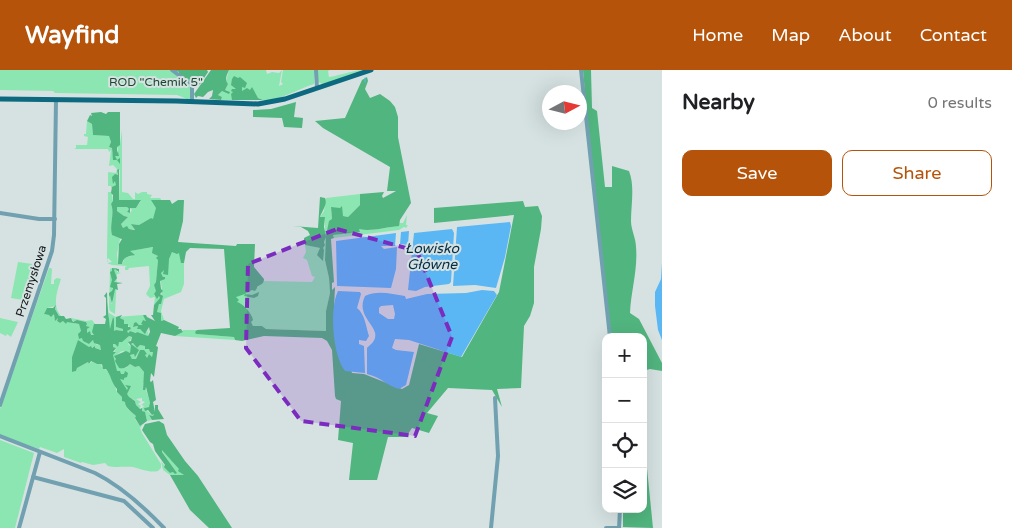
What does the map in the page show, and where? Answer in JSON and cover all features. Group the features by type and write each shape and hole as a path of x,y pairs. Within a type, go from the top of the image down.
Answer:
{"main road":[{"path":"0,99 192,101 258,104 280,100 371,70"}],"street":[{"path":"172,70 192,85 192,101"},
{"path":"316,70 317,88"},
{"path":"581,70 610,333"},
{"name":"Przemysłowa","path":"0,405 54,244 56,100"},
{"path":"0,213 39,219 55,219"},
{"path":"492,528 498,456 495,398"},
{"path":"0,436 108,480 132,498 164,528"},
{"path":"19,528 40,452"},
{"path":"33,477 124,501 153,528"},
{"path":"606,528 619,528 620,513"}],"highlighted area":[{"path":"337,229 417,251 452,337 415,436 301,421 246,348 248,264"}],"green space":[{"name":"ROD \"Chemik 5\"","path":"0,70 171,70 191,86 192,101 177,95 0,90"},
{"path":"173,70 207,70 208,72 200,84 194,88 179,75 179,72"},
{"path":"211,70 229,70 226,79 228,84 225,90 230,92 229,94 222,91 218,95 222,97 221,100 209,99 212,96 213,90 203,97 198,96 196,98 194,94"},
{"path":"229,70 266,70 267,74 272,72 279,73 282,70 279,86 283,84 281,82 283,70 315,70 314,84 282,97 269,100 259,99 250,90 242,92 241,87 234,92 232,100 221,100 222,97 218,95 222,91 230,92 225,90 228,84 226,81"},
{"path":"318,70 330,70 328,71 329,77 366,70 323,84 318,82"},
{"path":"583,70 591,70 592,108 597,111 605,187 612,187 612,166 629,171 631,177 631,224 636,244 636,255 630,313 639,319 646,333 611,333 591,161 587,116 587,85 584,85"},
{"path":"234,76 240,77 247,83 245,88 242,87 242,91 247,88 250,90 252,87 258,98 263,100 232,100 231,94 233,92 231,91 236,89 231,85"},
{"path":"367,77 368,81 365,89 370,98 380,94 395,107 398,117 398,137 411,203 400,220 399,226 374,230 359,229 360,232 333,235 334,238 331,239 334,282 332,283 332,290 335,287 334,309 352,373 364,374 402,389 409,385 419,344 462,357 499,292 514,215 434,223 434,208 523,201 525,207 538,206 542,216 534,267 534,303 530,316 524,326 521,388 497,389 502,407 492,390 448,388 427,413 438,416 429,433 412,428 406,437 388,437 377,480 349,480 353,443 338,440 341,401 336,399 335,396 332,350 327,341 322,338 264,336 242,341 235,340 234,337 196,334 197,330 230,328 224,249 190,248 186,252 184,263 181,263 179,253 172,252 169,259 168,275 163,274 164,270 161,273 165,279 160,281 163,291 160,294 163,296 157,312 161,313 161,321 164,320 179,327 178,329 181,329 183,332 175,336 161,333 156,346 158,347 154,377 151,373 150,381 153,380 156,400 153,402 155,412 155,405 158,405 158,409 164,419 152,420 149,415 153,416 154,414 152,415 148,410 145,411 144,408 149,407 150,403 146,387 143,390 144,372 139,366 135,367 130,364 125,368 119,368 115,361 114,356 126,351 130,353 131,346 128,342 131,341 132,337 129,336 122,342 119,342 118,347 113,344 113,347 116,348 113,352 116,352 113,355 117,371 120,371 121,374 124,374 125,371 128,373 124,380 120,379 127,390 128,388 125,385 131,386 127,394 145,412 147,421 140,426 135,418 136,416 127,408 125,402 122,401 122,397 117,392 108,371 103,369 102,364 91,361 89,364 88,362 72,372 72,357 78,340 89,347 95,346 95,348 101,350 100,345 94,343 93,340 89,344 83,341 82,338 79,339 78,334 81,331 79,324 67,322 66,324 63,321 60,323 57,321 58,318 55,321 54,314 51,317 44,314 47,308 53,308 56,305 55,309 59,316 64,316 66,319 71,318 73,322 77,320 86,322 86,326 90,327 87,329 87,333 90,331 91,335 94,335 92,332 94,324 105,324 106,319 103,317 106,315 106,298 104,296 107,292 110,329 113,317 114,331 123,331 123,329 116,327 116,317 122,315 120,318 131,329 127,331 128,333 130,331 137,332 148,336 150,332 149,327 145,334 140,329 137,329 138,326 133,327 136,322 139,325 143,325 141,324 143,320 146,321 143,315 155,321 151,315 153,315 154,305 160,298 159,296 157,299 154,294 156,291 154,285 156,282 158,260 156,258 158,256 152,253 153,247 130,251 135,255 127,257 122,264 118,264 119,244 122,239 112,235 111,204 113,195 111,193 112,187 116,185 115,181 113,184 112,177 115,174 118,175 117,170 119,169 119,200 141,200 136,208 130,208 130,213 127,212 129,209 127,207 117,207 117,211 128,217 121,224 123,228 127,226 129,229 135,230 131,224 139,225 151,218 153,219 156,208 151,200 170,200 172,204 178,200 184,200 183,221 178,242 236,246 237,244 255,244 254,267 264,279 263,283 255,291 252,290 236,297 239,300 237,302 244,306 251,314 253,326 262,326 266,329 326,331 326,311 330,293 325,260 326,237 323,248 323,261 317,255 320,248 305,245 304,238 310,235 308,231 301,227 292,226 318,228 320,197 325,198 325,205 320,217 325,217 324,227 326,236 329,221 332,219 331,207 340,208 342,206 343,216 348,217 360,205 360,194 384,192 383,198 396,191 387,191 390,167 323,128 315,121 345,118 362,80","holes":["133,343 137,348 140,345 145,346 145,349 153,352 152,357 149,354 147,358 144,350 140,350 136,359 132,359 130,355 134,354 135,357 139,350 131,344"]},
{"path":"296,102 294,117 303,118 302,128 284,127 282,118 253,117 253,110 271,109"},
{"path":"101,112 106,114 108,112 120,112 120,145 117,147 119,156 115,156 117,160 113,160 112,148 109,147 111,142 109,136 93,135 92,124 87,121 90,115 92,116 91,113"},
{"path":"87,121 92,124 93,135 109,136 111,142 109,147 112,148 114,156 119,155 117,153 118,148 116,147 120,144 122,130 122,192 128,193 135,199 135,192 138,194 147,192 147,194 152,195 150,198 160,198 162,201 160,201 169,210 174,208 178,212 174,211 171,215 173,221 170,231 167,230 169,222 166,222 169,218 168,214 160,224 163,228 159,225 156,228 157,223 151,218 139,225 132,224 134,229 123,228 121,224 128,217 117,211 117,207 127,207 129,209 127,212 130,213 132,210 130,208 136,208 141,201 119,200 120,170 117,170 118,176 116,176 118,178 116,185 111,188 111,186 108,186 108,172 116,173 117,169 113,165 109,166 111,150 109,152 108,149 74,149 76,145 87,145 88,137 84,136 84,134 86,134"},
{"path":"111,188 113,202 111,204 112,235 122,239 120,239 117,254 118,264 122,264 125,258 134,255 129,251 154,247 153,253 158,256 156,282 154,285 157,291 154,295 157,298 159,296 161,298 154,305 155,297 150,298 146,294 150,286 149,266 125,270 127,266 107,263 112,262 108,258 107,260 108,192 111,192"},
{"path":"360,194 360,205 348,217 343,216 340,208 331,208 332,219 325,260 330,293 326,311 326,331 266,329 262,326 253,326 242,306 237,302 236,296 248,292 264,281 312,282 315,277 312,276 307,260 303,258 306,252 305,245 320,248 323,256 325,217 320,217 324,211 326,198"},
{"path":"407,215 406,225 408,225 406,228 404,227 399,230 334,238 333,235 359,232 359,229 373,230 398,226 399,223 403,223"},
{"path":"172,252 180,252 182,263 184,263 184,284 181,292 164,299 161,311 164,320 161,321 157,312 159,304 161,304 162,289 160,280 163,277 161,273"},
{"path":"18,262 40,265 38,280 39,266 34,265 32,279 27,281 23,300 11,298"},
{"path":"49,268 52,269 51,284 54,284 54,280 57,278 61,279 56,303 61,316 59,316 55,309 56,306 47,308 44,314 51,317 54,313 55,320 58,318 57,321 60,323 63,321 66,324 66,322 74,322 71,318 86,321 92,320 95,324 93,329 94,335 91,335 90,331 87,334 87,329 90,327 86,326 86,322 77,320 75,322 75,324 79,324 82,334 79,332 79,339 83,337 83,341 89,344 93,340 97,345 100,344 102,350 95,348 95,346 91,348 91,346 89,347 78,341 72,357 72,372 88,362 89,364 91,363 90,361 97,364 103,363 101,366 110,373 117,392 122,397 122,401 125,402 127,408 136,416 135,419 140,426 143,424 121,384 112,359 109,313 119,317 116,319 116,327 123,329 123,331 116,330 114,332 113,317 111,338 113,355 116,348 113,347 113,344 118,347 118,342 128,337 126,331 131,329 127,324 124,325 124,320 121,317 143,315 148,321 143,320 141,324 144,325 140,326 135,322 133,326 138,326 137,329 145,333 148,331 149,326 148,336 130,331 128,332 129,336 132,337 128,344 130,346 133,343 137,348 140,345 145,346 145,349 153,352 152,357 149,354 146,360 142,360 146,359 145,355 147,354 140,350 136,358 139,358 142,364 136,363 137,359 132,359 130,355 134,354 135,356 138,350 132,346 130,353 122,351 115,356 119,368 126,368 130,364 135,367 139,366 144,372 144,376 148,376 147,382 143,383 143,390 145,390 145,386 151,406 144,408 152,415 154,414 153,416 149,415 152,420 147,421 145,413 142,411 144,406 141,405 145,402 142,401 142,398 136,399 141,402 138,404 141,406 139,409 135,400 129,398 144,423 140,428 142,433 161,464 161,468 158,471 133,467 111,467 105,463 93,465 81,463 64,457 64,449 57,453 40,447 39,449 0,435 0,409"},
{"path":"112,268 111,304 113,303 114,268 117,268 117,272 121,273 117,274 115,314 109,308 110,269"},
{"path":"112,268 119,269 119,272 114,270 117,278 114,282 123,283 117,284 118,290 115,289 112,304 109,293 113,288 110,287 112,280 110,272"},
{"path":"259,292 258,296 254,298 244,296 245,294 252,295"},
{"path":"0,318 18,322 11,337 0,333"},
{"path":"183,330 197,330 196,334 234,337 235,340 175,336 183,332"},
{"path":"647,334 662,363 662,371 647,370"},
{"path":"159,421 164,424 167,435 198,476 232,528 209,528 190,510 170,475 184,475 178,471 179,469 162,450 177,473 170,473 164,467 165,465 155,451 153,444 142,430 145,424"},
{"path":"144,426 185,476 170,475 163,470 161,461 170,473 177,473"},
{"path":"0,440 34,453 15,528 0,528"},
{"path":"647,468 653,528 623,527 623,513 647,513"}],"water":[{"path":"510,222 511,226 505,257 496,288 475,285 453,286 457,227"},
{"name":"Łowisko Główne","path":"452,229 454,233 451,282 449,284 425,287 416,291 408,290 414,233"},
{"path":"409,231 408,245 400,244 401,232"},
{"path":"396,233 395,246 381,246 384,249 397,247 396,269 391,288 337,286 336,241"},
{"path":"662,263 662,340 658,330 655,292 661,279"},
{"path":"482,290 494,291 497,295 461,357 409,340 395,339 392,348 414,352 406,385 399,389 367,374 367,348 374,341 375,334 363,309 365,296 374,293 385,293 405,296 406,299 427,294 466,293","holes":["393,305 394,319 388,319 379,313 379,308 381,306"]},
{"path":"338,291 360,292 361,294 357,308 364,317 369,336 366,341 359,340 359,344 364,346 365,373 345,371 338,355 333,320 335,299"}]}
